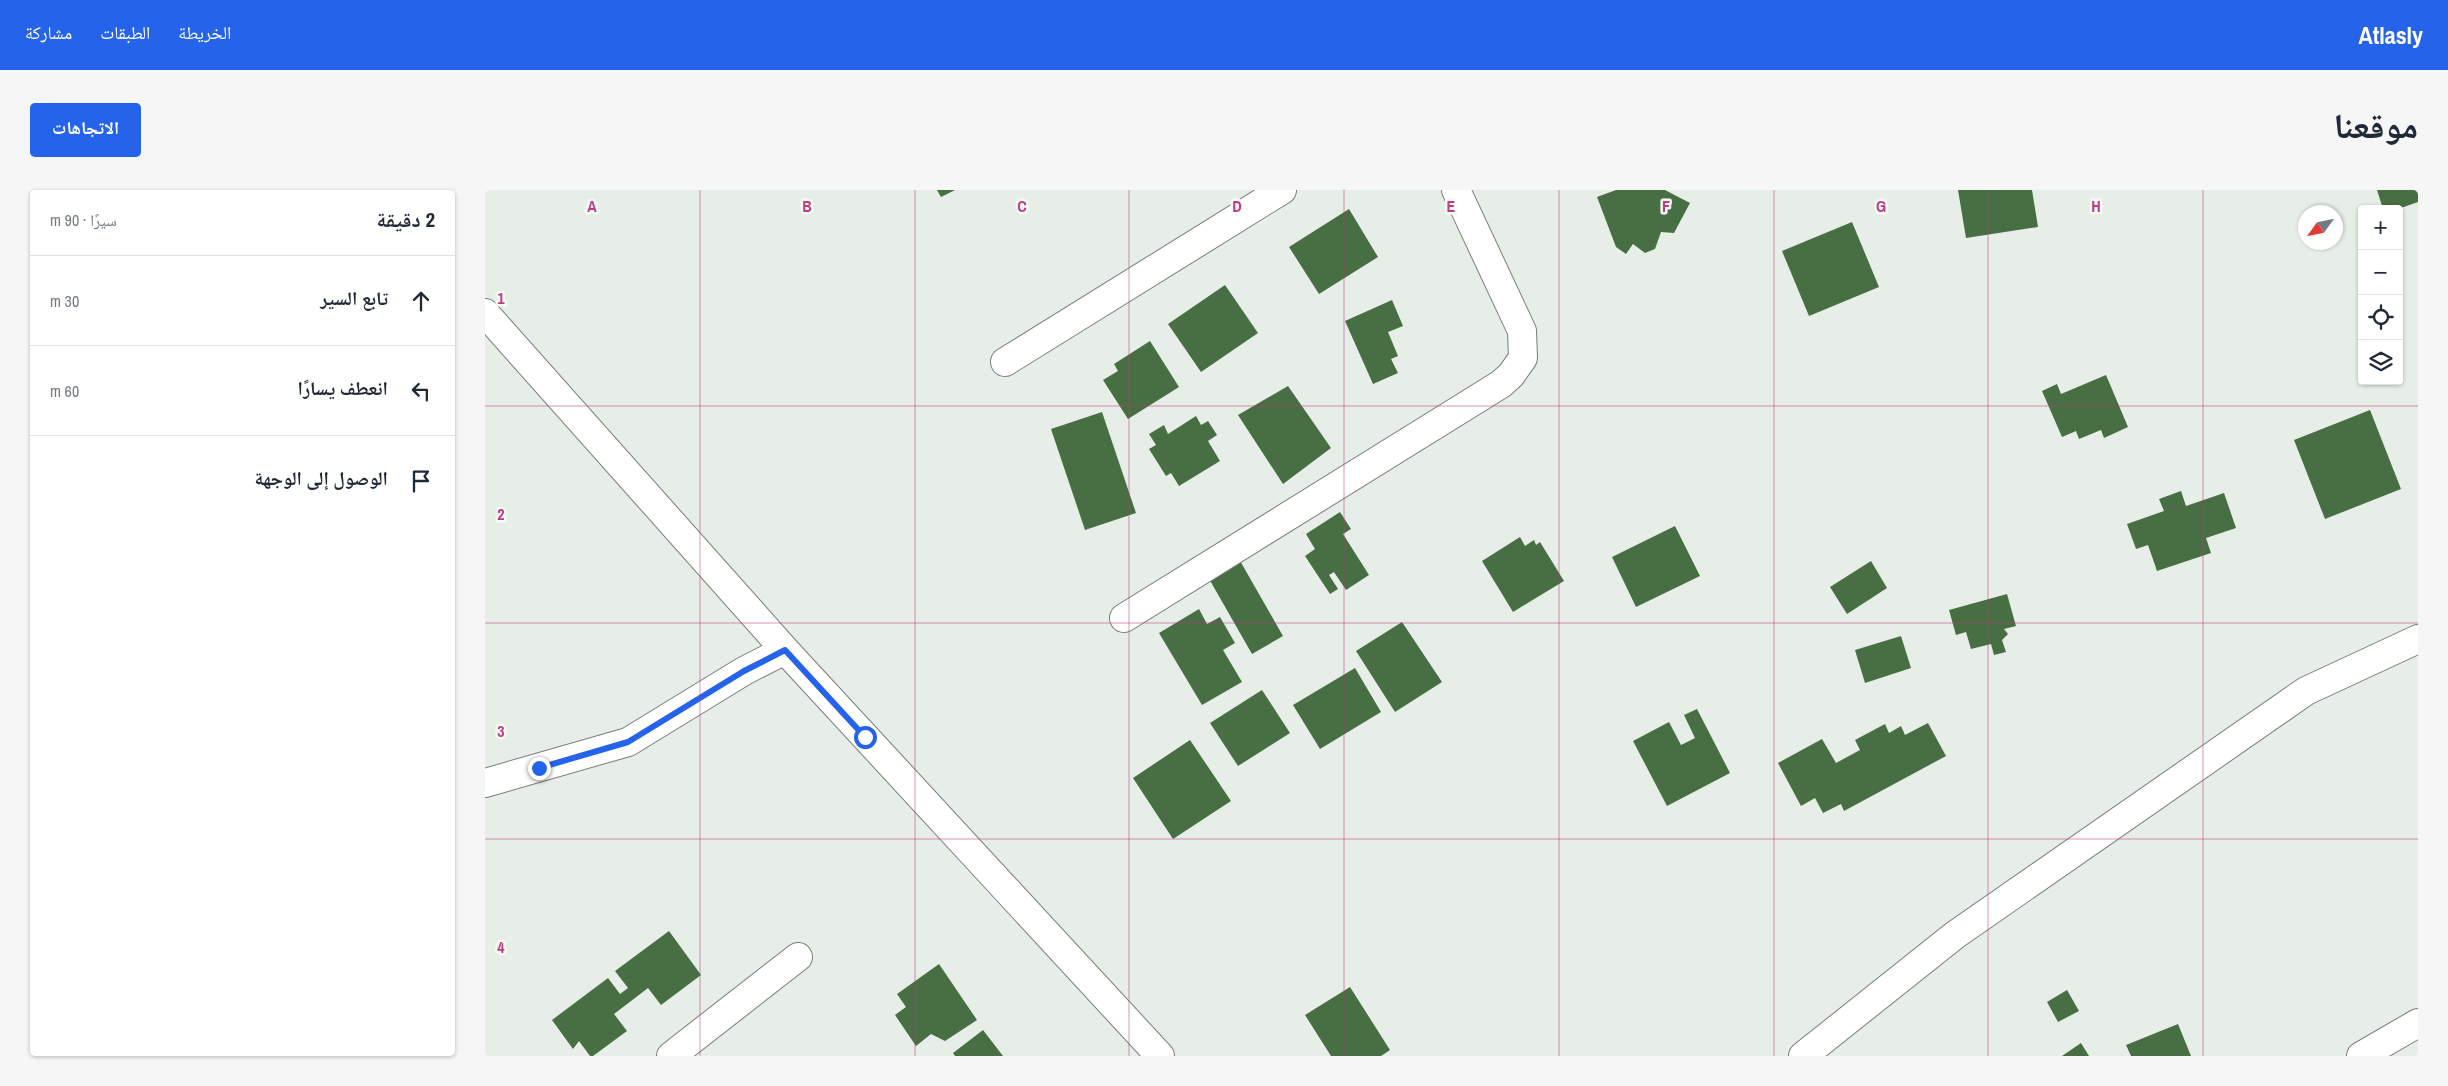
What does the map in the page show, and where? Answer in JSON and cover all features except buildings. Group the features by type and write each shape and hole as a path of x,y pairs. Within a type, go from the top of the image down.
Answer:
{"street":[{"path":"1005,362 1282,190"},
{"path":"1125,618 1501,384 1511,375 1523,358 1522,331 1456,190"},
{"path":"485,314 785,650 1160,1056"},
{"path":"1803,1056 1955,935 2305,691 2418,639"},
{"path":"485,783 628,742 744,671 785,650"},
{"path":"671,1056 798,957"},
{"path":"2361,1056 2418,1023"}],"route":[{"path":"539,768 628,742 744,671 785,650 865,737"}]}
